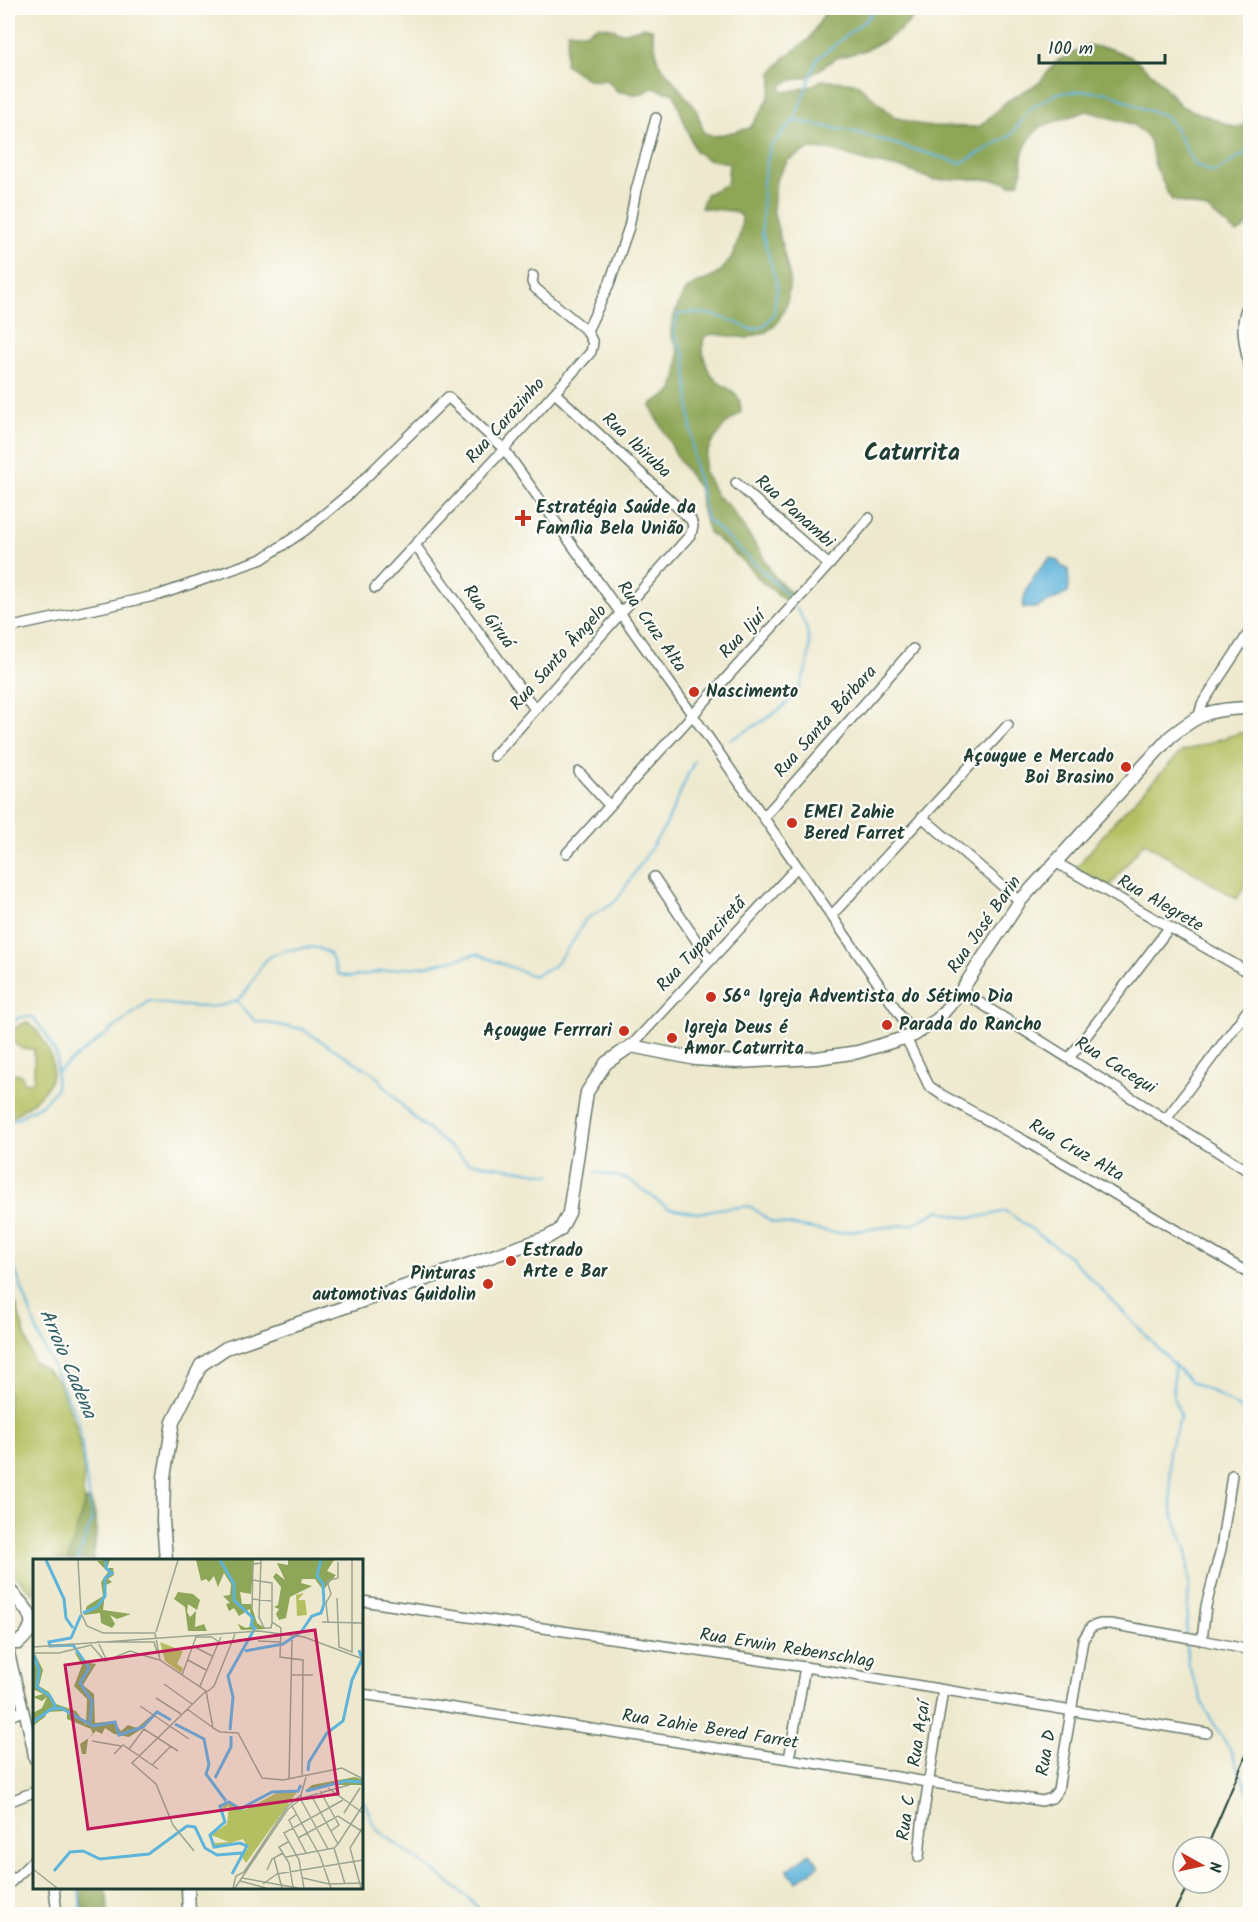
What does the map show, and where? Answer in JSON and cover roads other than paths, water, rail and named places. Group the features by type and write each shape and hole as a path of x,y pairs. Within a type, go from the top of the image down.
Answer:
{"main road":[{"name":"Rua José Barin","path":"631,1046 696,1059 737,1062 817,1058 858,1052 910,1037 938,1019 961,991 1020,901 1170,737 1199,717 1215,710 1251,708"},
{"path":"166,1559 163,1521 164,1477 173,1422 201,1365 226,1348 548,1237 560,1230 569,1213 587,1092 606,1063 631,1046"},
{"path":"8,1644 18,1643 31,1637 28,1611 10,1594"},
{"path":"188,1889 189,1914"}],"street":[{"path":"533,276 532,282 535,288 587,331 610,282 629,227 636,190 656,118"},
{"path":"1251,301 1243,340 1251,370"},
{"name":"Rua Carazinho","path":"375,588 591,352 593,343 587,331"},
{"name":"Rua Ibiruba","path":"555,393 691,520 693,526"},
{"name":"Rua Cruz Alta","path":"8,628 159,595 262,559 304,531 350,493 448,397 504,449 693,714 831,916 910,1037 929,1086 1251,1274"},
{"name":"Rua Panambi","path":"736,483 829,565"},
{"name":"Rua Ijuí","path":"567,853 869,518"},
{"name":"Rua Santo Ângelo","path":"494,756 691,534 693,526"},
{"name":"Rua Giruá","path":"414,545 535,709"},
{"path":"1199,717 1202,704 1251,631"},
{"name":"Rua Santa Bárbara","path":"764,818 913,649"},
{"path":"831,916 1008,725"},
{"path":"579,772 609,805"},
{"path":"922,818 1020,901"},
{"name":"Rua Alegrete","path":"1054,862 1251,973"},
{"name":"Rua Tupanciretã","path":"631,1046 797,867"},
{"path":"654,877 710,961"},
{"path":"1070,1057 1169,928"},
{"name":"Rua Cacequi","path":"961,991 1251,1172"},
{"path":"1167,1118 1251,1007"},
{"path":"1232,1474 1221,1549 1206,1606 1202,1640 1251,1650"},
{"name":"Rua Erwin Rebenschlag","path":"363,1601 805,1667 1207,1733"},
{"name":"Rua D","path":"1052,1798 1058,1790 1083,1641 1091,1627 1110,1624 1202,1640"},
{"path":"8,1644 33,1753"},
{"path":"789,1759 805,1667"},
{"name":"Rua Açaí","path":"929,1782 944,1690"},
{"name":"Rua Zahie Bered Farret","path":"363,1694 789,1759 1042,1801 1052,1798"},
{"path":"8,1717 22,1712"},
{"name":"Rua C","path":"919,1857 929,1782"},
{"path":"8,1802 33,1792"},
{"path":"8,1885 33,1861"},
{"path":"54,1889 57,1914"}],"water":[{"path":"1050,558 1068,569 1068,593 1036,608 1023,608 1025,594 1032,581"},
{"path":"810,1853 819,1865 796,1882 787,1870"}],"waterway":[{"path":"792,603 785,592 707,519 694,462 685,357 674,334 678,314 707,314 733,321 752,330 764,326 774,314 777,285 762,233 763,181 770,147 794,121 817,59 867,19 876,8"},
{"path":"795,121 855,132 960,163 1011,135 1031,108 1058,93 1084,91 1109,93 1144,109 1164,115 1172,123 1194,164 1214,173 1250,150"},
{"path":"730,740 775,713 799,690 808,659 809,642 805,625 796,608"},
{"path":"57,1072 149,1001 194,1007 229,1004 242,996 267,959 291,949 317,948 322,950 330,954 338,974 351,977 427,966 477,954 533,976 554,966 574,940 585,920 617,900 666,825 694,761"},
{"path":"237,1001 255,1021 302,1029 374,1074 412,1116 468,1162 551,1175"},
{"name":"Arroio Cadena","path":"8,1023 21,1017 33,1017 46,1034 57,1057 56,1089 43,1104 8,1123"},
{"path":"595,1172 628,1179 668,1208 699,1213 750,1206 771,1222 837,1233 913,1224 940,1210 965,1217 1006,1211 1069,1256 1190,1381 1217,1394 1250,1415"},
{"name":"Arroio Cadena","path":"8,1250 40,1339 79,1422 92,1521 77,1559"},
{"path":"1174,1364 1173,1396 1181,1417 1169,1449 1169,1461 1172,1511 1187,1551 1189,1586 1186,1633"},
{"path":"1186,1639 1188,1664 1206,1711 1230,1749 1250,1796"},
{"path":"363,1801 379,1831 455,1887 484,1914"},
{"name":"Arroio Cadena","path":"79,1889 81,1914"}],"railway":[{"path":"1212,1835 1250,1746"},
{"path":"1173,1914 1183,1895"}],"place":[{"name":"Estratégia Saúde da Família Bela União","path":"523,518"},
{"name":"Nascimento","path":"694,692"},
{"name":"Açougue e Mercado Boi Brasino","path":"1126,767"},
{"name":"EMEI Zahie Bered Farret","path":"792,823"},
{"name":"56ª Igreja Adventista do Sétimo Dia","path":"711,997"},
{"name":"Parada do Rancho","path":"887,1025"},
{"name":"Açougue Ferrrari","path":"624,1031"},
{"name":"Igreja Deus é Amor Caturrita","path":"672,1038"},
{"name":"Estrado Arte e Bar","path":"511,1261"},
{"name":"Pinturas automotivas Guidolin","path":"488,1284"}],"district":[{"name":"Caturrita","path":"912,453"}]}
